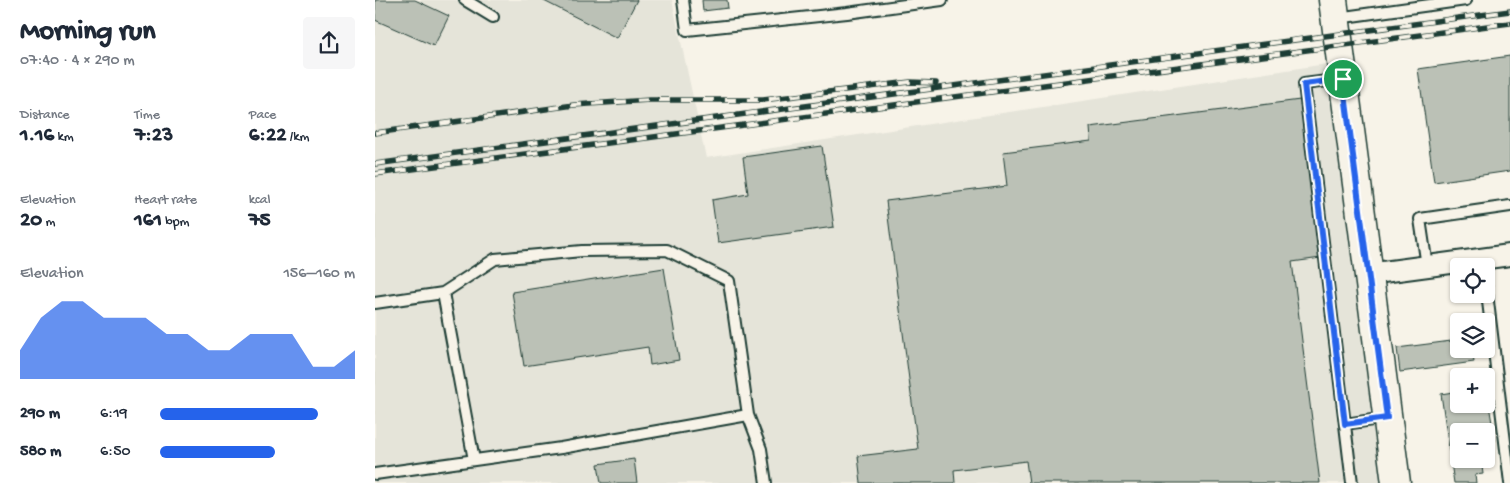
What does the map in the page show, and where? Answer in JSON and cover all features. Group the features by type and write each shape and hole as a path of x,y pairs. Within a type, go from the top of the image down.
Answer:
{"street":[{"path":"1334,9 1396,483"},
{"path":"1495,259 1510,255"},
{"path":"1368,274 1450,264"}],"lane":[{"path":"465,0 493,17"},
{"path":"683,0 687,30 847,13 942,0"},
{"path":"1334,9 1466,0"},
{"path":"1343,79 1304,84 1352,483"},
{"path":"1427,266 1420,219 1510,206"},
{"path":"375,303 443,293 495,259 582,251 667,250 729,281 748,415 761,450 766,483"},
{"path":"443,293 474,460"},
{"path":"1488,303 1510,483"},
{"path":"375,474 561,448 748,415"},
{"path":"1345,424 1387,418"}],"shaded area":[{"path":"375,0 672,0 706,158 1326,64 1382,483 375,483"}],"building":[{"path":"375,0 415,0 449,16 434,46 375,20"},
{"path":"542,0 637,0 617,38"},
{"path":"702,0 727,0 728,8 703,11"},
{"path":"1510,56 1510,171 1434,182 1418,69"},
{"path":"1300,100 1321,258 1292,262 1320,483 1029,483 1026,461 954,470 955,483 861,483 858,456 918,449 886,201 1007,186 1003,152 1091,141 1090,127"},
{"path":"822,146 834,227 718,243 712,200 748,194 743,157"},
{"path":"664,268 679,360 650,365 648,347 524,366 512,292"},
{"path":"1450,341 1450,358 1473,358 1474,362 1400,372 1397,348"},
{"path":"1450,392 1450,413 1490,413 1492,423 1450,423 1450,456 1441,394"},
{"path":"634,459 637,483 601,483 598,464"},
{"path":"1452,468 1482,468 1483,474 1475,475 1476,483 1454,483"}],"railway":[{"path":"375,164 1510,11"},
{"path":"375,174 1510,23"},
{"path":"375,133 574,105 650,100 763,100 910,82 936,83"}],"route":[{"path":"1343,79 1387,418 1345,424 1304,84 1343,79"}]}
